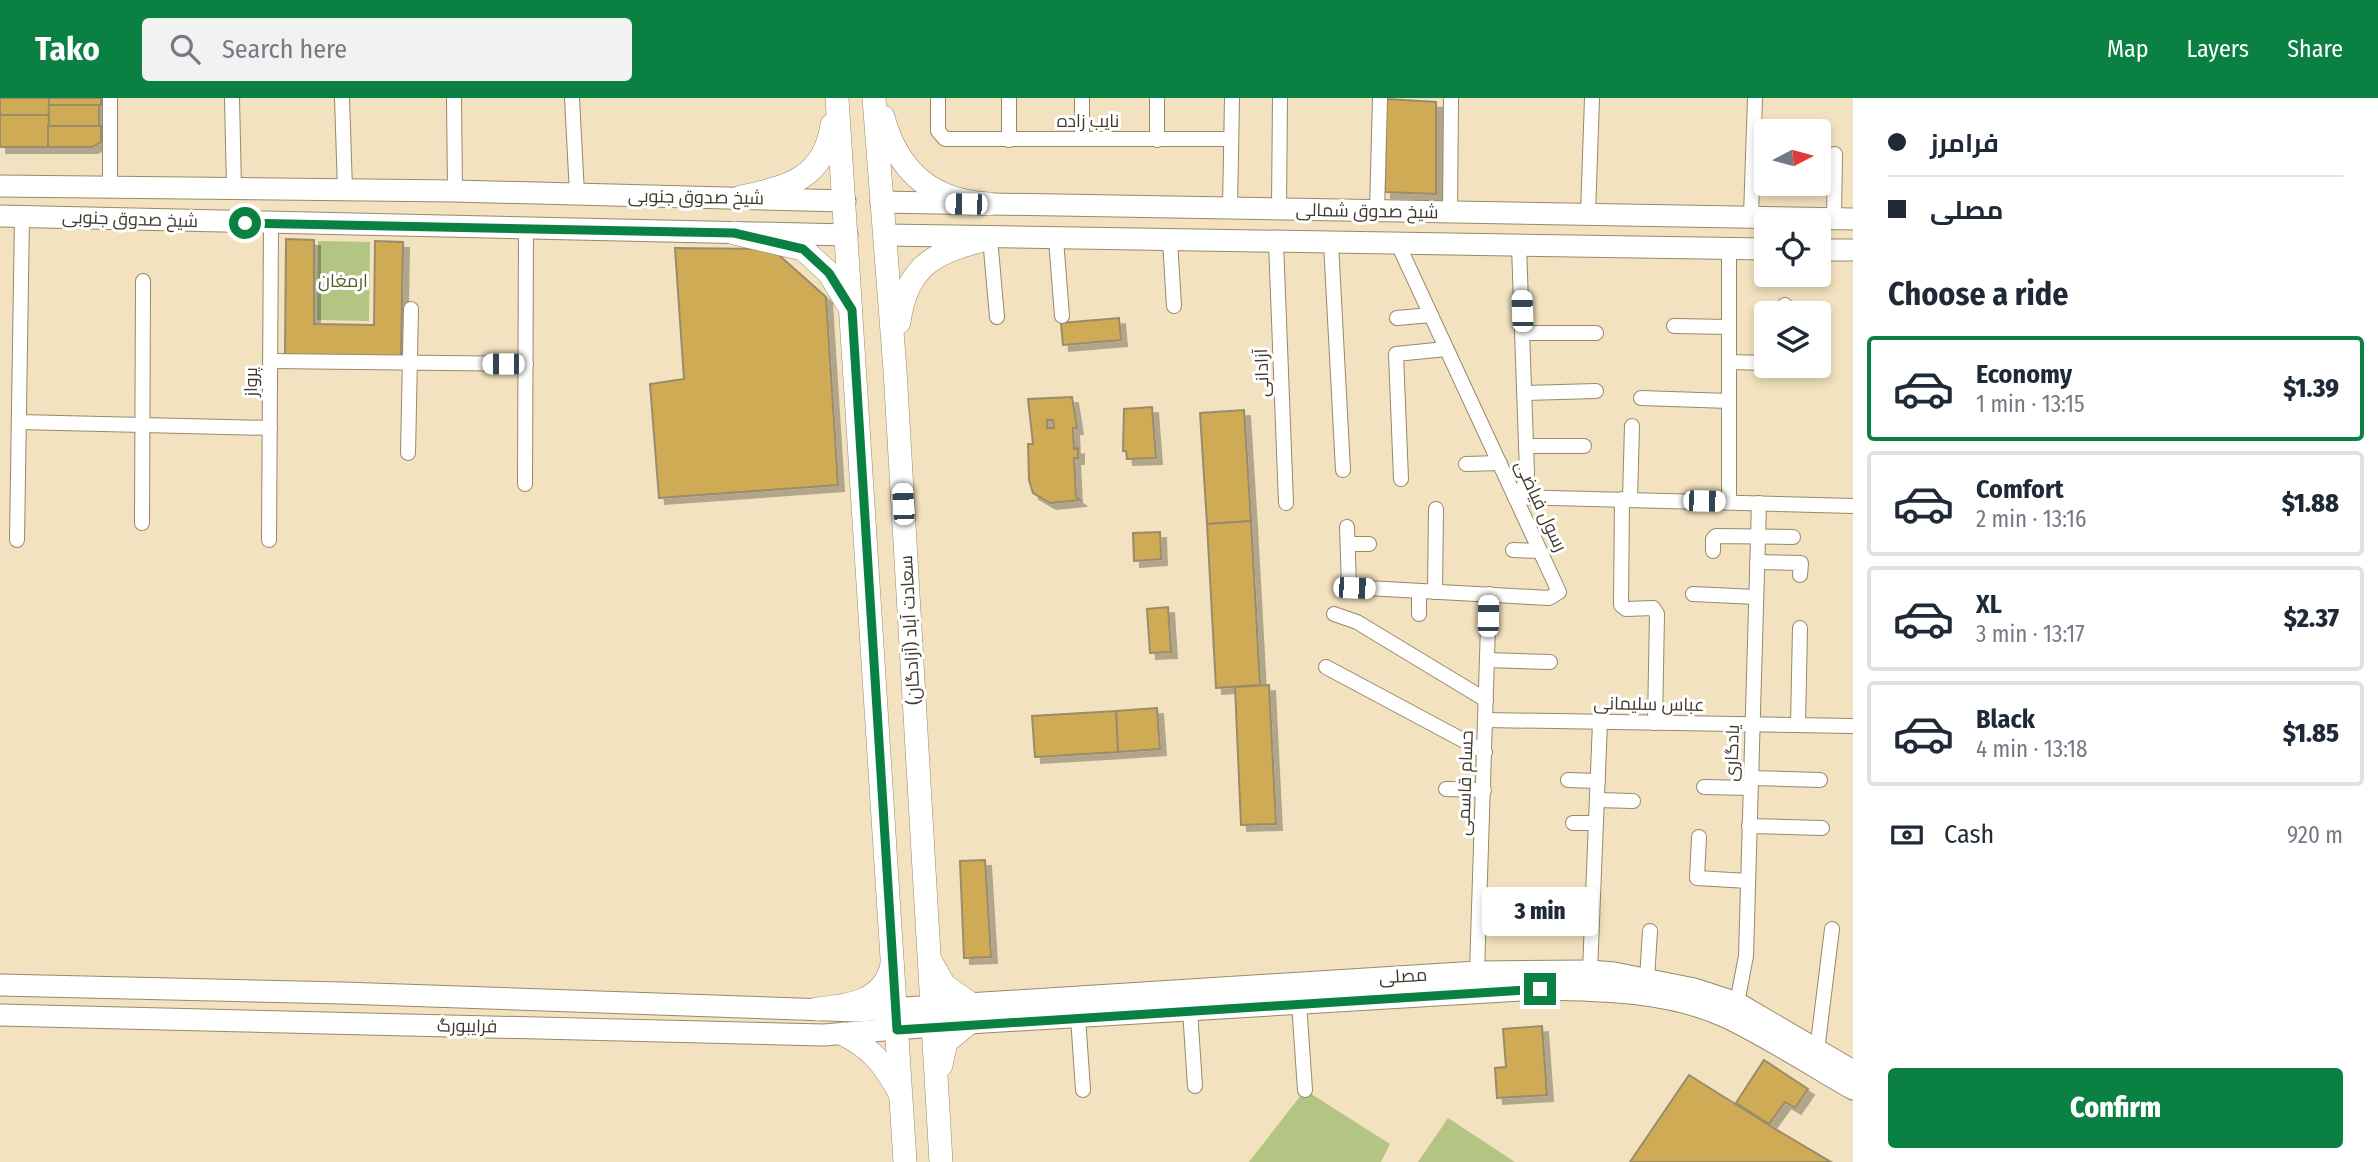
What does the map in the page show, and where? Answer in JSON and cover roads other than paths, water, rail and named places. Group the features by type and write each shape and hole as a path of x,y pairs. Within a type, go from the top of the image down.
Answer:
{"main road":[{"path":"741,197 784,187 813,169 828,150 836,98"},
{"name":"سعادت آباد (آزادگان)","path":"836,98 845,201 905,1162"},
{"path":"876,98 888,136 907,171 961,203 989,204"},
{"name":"سعادت آباد (آزادگان)","path":"876,98 881,202 895,370 941,1162"},
{"name":"شیخ صدوق جنوبی","path":"0,186 455,191 845,201"},
{"path":"845,201 881,202"},
{"name":"شیخ صدوق شمالی","path":"881,202 1450,214 1843,218"},
{"path":"1098,206 1099,239"},
{"name":"شیخ صدوق جنوبی","path":"0,216 847,235"},
{"path":"734,233 803,249 829,273 852,310"},
{"path":"847,235 885,235"},
{"name":"شیخ صدوق شمالی","path":"885,235 1754,249"},
{"path":"895,370 899,319 906,289 923,267 944,250 990,238"},
{"path":"1831,250 1853,250"},
{"path":"817,1009 849,1006 866,1000 883,987 890,975 893,958"},
{"path":"929,958 944,985 969,1012 946,1042 937,1082"},
{"name":"مصلی","path":"933,1015 1212,998 1478,972 1590,971 1694,989 1737,1003 1853,1071"},
{"name":"فرایبورگ","path":"0,985 817,1009 896,1019"},
{"name":"مصلی","path":"969,1012 1078,1017 1190,1010 1212,998 1300,1003 1540,989 1616,990 1690,1005 1725,1017 1853,1089"},
{"path":"159,990 166,1004 159,1017"},
{"path":"204,1020 195,1006 198,996 208,991"},
{"name":"فرایبورگ","path":"0,1015 844,1034 896,1019 933,1015"},
{"path":"844,1034 861,1043 883,1062 901,1096"}],"street":[{"path":"110,98 110,187"},
{"path":"232,98 234,188"},
{"path":"342,98 345,190"},
{"path":"454,98 455,191"},
{"path":"572,98 577,194"},
{"name":"نایب زاده","path":"938,98 938,131 945,139 1231,139"},
{"path":"1009,98 1009,140"},
{"path":"1082,98 1082,139"},
{"path":"1157,98 1157,140"},
{"path":"1230,208 1232,98"},
{"path":"1279,209 1280,98"},
{"path":"1377,212 1380,98"},
{"path":"1450,214 1451,98"},
{"path":"1588,215 1592,98"},
{"path":"1751,216 1755,98"},
{"path":"1835,154 1843,218"},
{"path":"17,540 22,216"},
{"name":"پرواز","path":"269,540 271,223"},
{"path":"525,484 526,229"},
{"path":"990,238 997,317"},
{"path":"1056,239 1062,316"},
{"path":"1170,241 1174,306"},
{"name":"آزادانی","path":"1276,242 1286,503"},
{"path":"1332,243 1343,470"},
{"name":"رسول فیاضی","path":"1348,544 1349,587 1549,598 1556,596 1558,588 1398,244"},
{"path":"1515,496 1523,488 1527,473 1520,246"},
{"path":"1729,249 1729,502"},
{"path":"142,523 143,281"},
{"path":"408,453 411,309"},
{"path":"1397,318 1431,315"},
{"path":"1674,326 1729,327"},
{"path":"1522,333 1596,333"},
{"path":"1401,479 1396,354 1446,349"},
{"path":"270,361 526,364"},
{"path":"1729,362 1754,363"},
{"path":"1525,393 1596,391"},
{"path":"1641,398 1729,401"},
{"path":"19,422 270,428"},
{"path":"1632,426 1621,605 1626,609 1653,608 1657,614 1655,723"},
{"path":"1526,446 1584,446"},
{"path":"1466,464 1500,463"},
{"path":"1515,496 1853,506"},
{"name":"یادگاری","path":"1737,1003 1746,956 1759,503"},
{"path":"1435,592 1436,509"},
{"path":"1347,527 1348,544 1368,544"},
{"path":"1713,551 1713,539 1716,536 1793,537"},
{"path":"1513,550 1540,551"},
{"path":"1757,562 1801,563 1800,575"},
{"path":"1419,591 1419,614"},
{"name":"حسام قاسمی","path":"1478,972 1489,594"},
{"path":"1693,594 1756,597"},
{"path":"1334,614 1357,622 1486,700"},
{"path":"1798,725 1800,628"},
{"path":"1488,660 1550,662"},
{"path":"1326,667 1485,752"},
{"name":"عباس سلیمانی","path":"1486,720 1853,726"},
{"path":"1590,971 1600,722"},
{"path":"1568,780 1598,780"},
{"path":"1703,787 1820,780"},
{"path":"1446,789 1484,790"},
{"path":"1597,800 1633,800"},
{"path":"1573,823 1596,823"},
{"path":"1749,826 1822,828"},
{"path":"1699,837 1697,877 1748,881"},
{"path":"1817,1051 1832,929"},
{"path":"1647,979 1650,931"},
{"path":"1300,1003 1305,1090"},
{"path":"1190,1010 1195,1086"},
{"path":"1078,1017 1083,1090"}],"park label":[{"name":"ارمغان","path":"343,281"}]}
